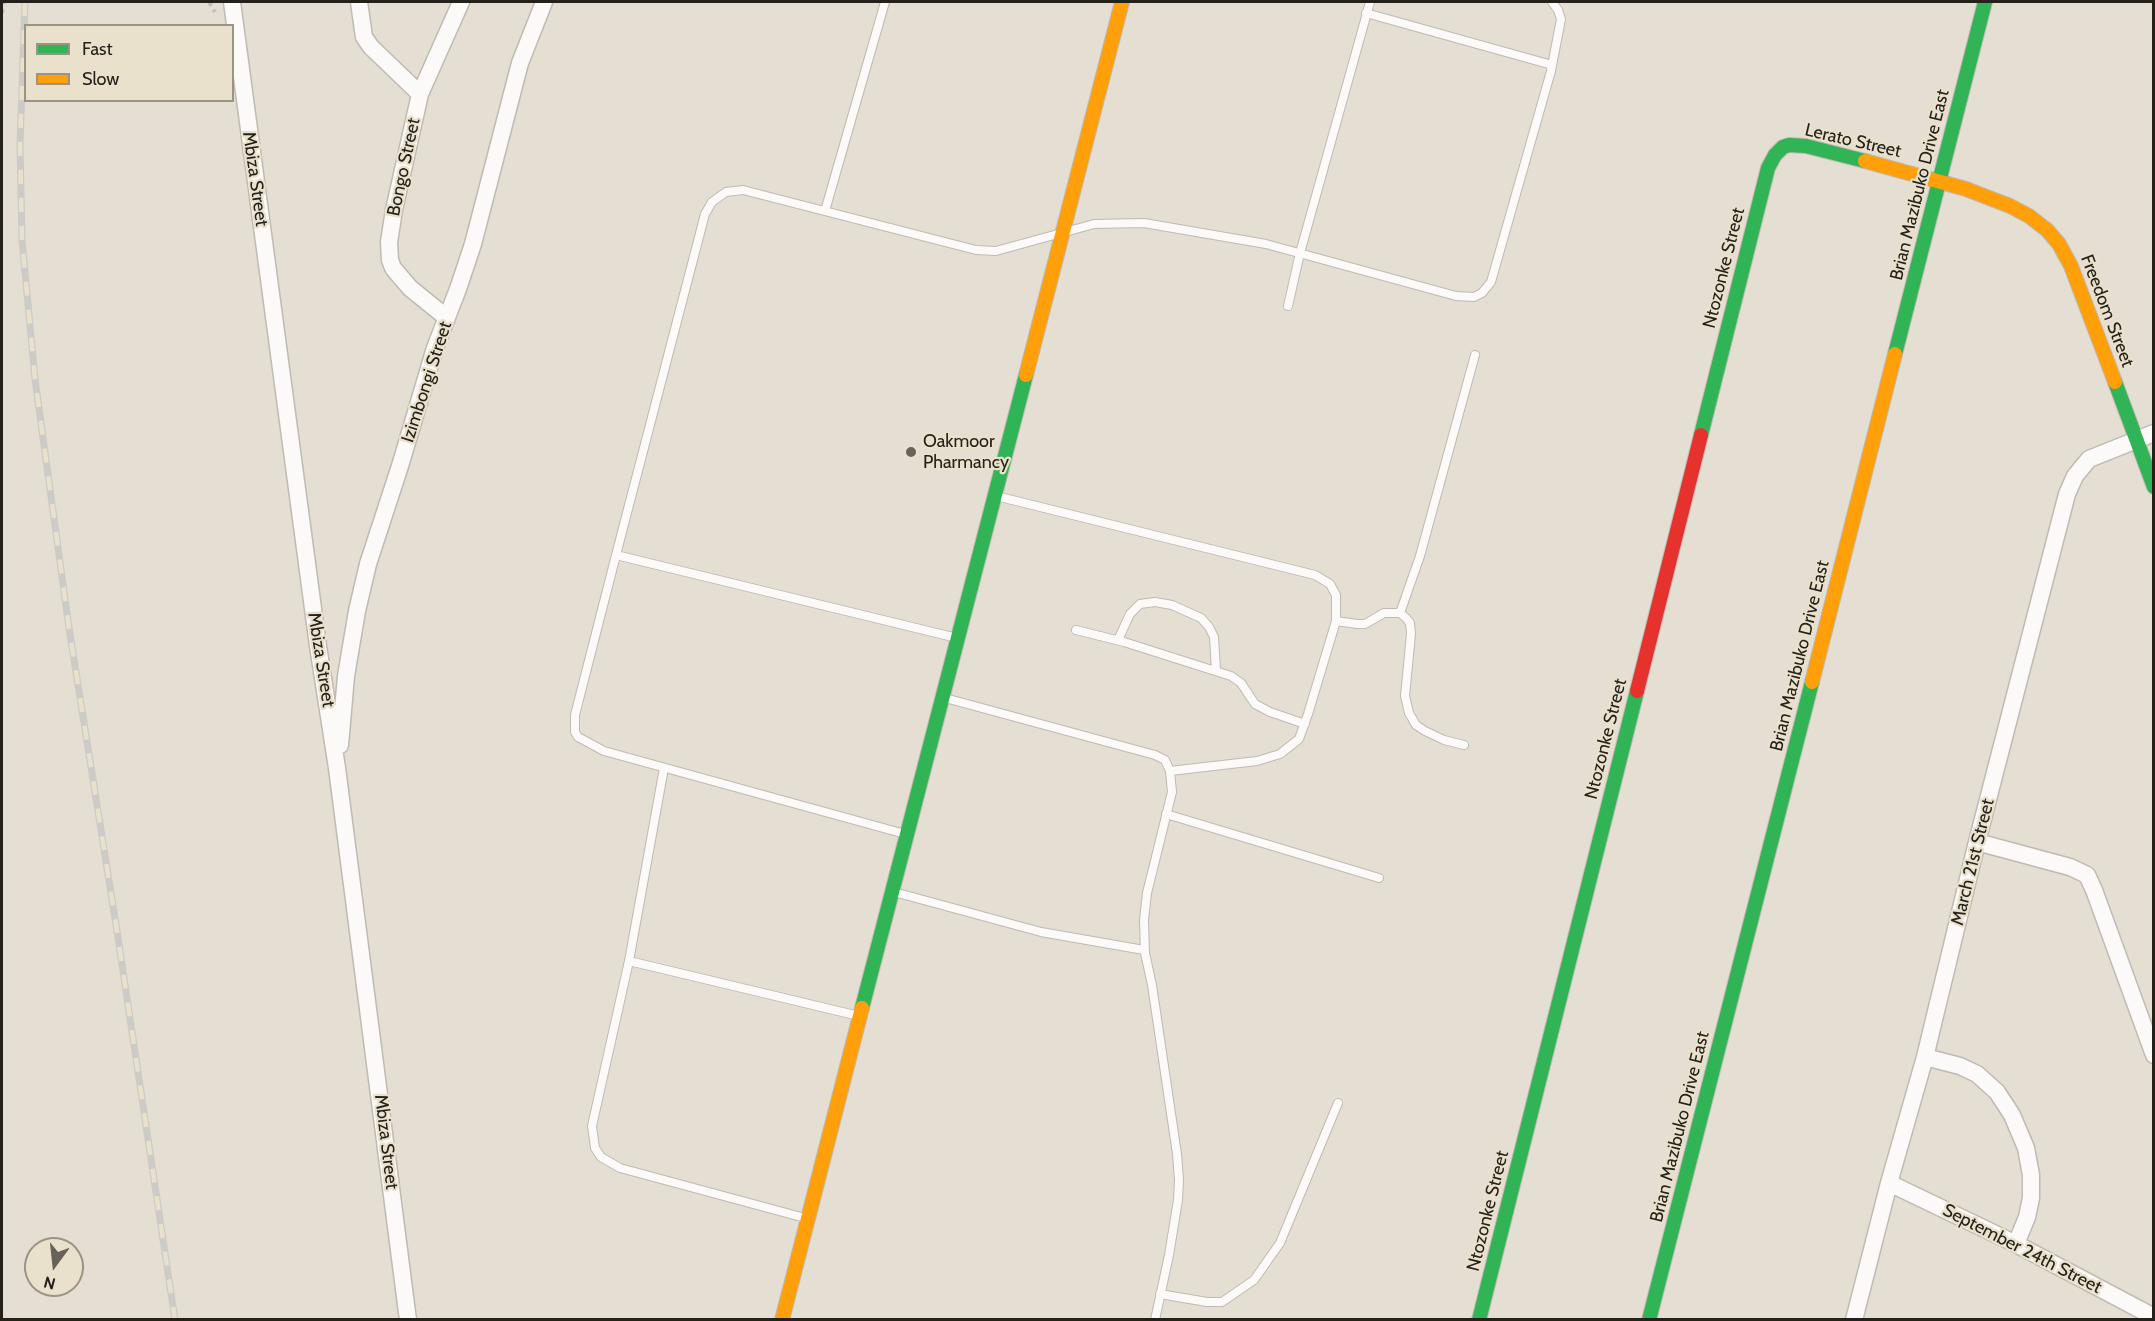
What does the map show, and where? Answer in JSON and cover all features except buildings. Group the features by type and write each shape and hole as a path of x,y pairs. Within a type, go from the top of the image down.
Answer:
{"street":[{"name":"Mbiza Street","path":"232,2 318,646 337,768 408,1320"},
{"path":"359,2 364,37 376,52 420,94"},
{"name":"Bongo Street","path":"447,318 410,288 393,268 389,242 420,94 461,2"},
{"name":"Izimbongi Street","path":"337,768 346,676 357,610 368,564 435,348 473,243 520,63 544,2"},
{"path":"782,1320 1122,2"},
{"name":"Brian Mazibuko Drive East","path":"1649,1320 1985,2"},
{"name":"Lerato Street","path":"1768,168 1775,155 1783,147 1798,146 1940,181"},
{"name":"Ntozonke Street","path":"1479,1320 1768,168"},
{"name":"Freedom Street","path":"1940,181 1983,195 2018,210 2047,230 2059,244 2071,266 2154,487"},
{"name":"March 21st Street","path":"1854,1320 1889,1183 1925,1057 1977,842 2072,483 2088,459 2154,433"},
{"path":"1977,842 2070,867 2086,875 2094,890 2154,1055"},
{"path":"1925,1057 1960,1066 1977,1074 1997,1092 2012,1115 2026,1148 2031,1175 2031,1198 2027,1217 2016,1244"},
{"name":"September 24th Street","path":"1889,1183 2016,1244 2154,1317"}],"lane":[{"path":"825,211 885,2"},
{"path":"1288,306 1300,253 1370,2"},
{"path":"907,835 604,751 583,742 575,732 575,715 616,555 705,214 712,202 726,192 743,190 976,250 996,250 1094,224 1144,223 1266,244 1456,296 1474,297 1482,293 1491,282 1552,65 1561,19 1552,2"},
{"path":"1366,13 1552,65"},
{"path":"1400,613 1420,556 1475,356"},
{"path":"994,496 1316,575 1330,585 1336,595 1336,621 1299,739 1280,754 1257,762 1170,771"},
{"path":"616,555 958,638"},
{"path":"1118,640 1130,614 1140,604 1155,602 1172,605 1201,618 1209,627 1214,637 1216,671"},
{"path":"1336,621 1365,624 1384,613 1400,613 1406,618 1410,623 1411,634 1405,696 1409,713 1416,725 1425,731 1444,740 1464,745"},
{"path":"1076,630 1118,640 1231,676 1241,683 1255,704 1270,712 1305,724"},
{"path":"943,697 1155,755 1165,760 1170,771 1172,792 1147,893 1144,950 1179,1180 1178,1200 1155,1320"},
{"path":"664,768 629,961 592,1126 595,1148 601,1157 620,1168 808,1219"},
{"path":"1166,813 1380,878"},
{"path":"892,892 1041,932 1144,950"},
{"path":"629,961 860,1016"},
{"path":"1160,1294 1207,1302 1222,1302 1254,1280 1280,1243 1338,1103"}],"path":[{"path":"2,13 4,2"}],"railway":[{"path":"24,24 25,2"},
{"path":"24,30 20,144 22,240 35,379 69,628 175,1320"}],"traffic: fast":[{"path":"1895,354 1985,2"},
{"path":"1701,435 1768,168 1775,155 1783,147 1789,145 1806,146 1865,161"},
{"path":"862,1008 1026,375"},
{"path":"2115,382 2154,487"},
{"path":"1649,1320 1812,682"},
{"path":"1479,1320 1637,691"}],"traffic: slow":[{"path":"1026,375 1122,2"},
{"path":"1865,161 1966,189 2010,206 2029,216 2047,230 2059,244 2071,266 2115,382"},
{"path":"1812,682 1895,354"},
{"path":"782,1320 862,1008"}],"traffic: jam":[{"path":"1637,691 1701,435"}],"place":[{"name":"Oakmoor Pharmancy","path":"911,452"}]}
